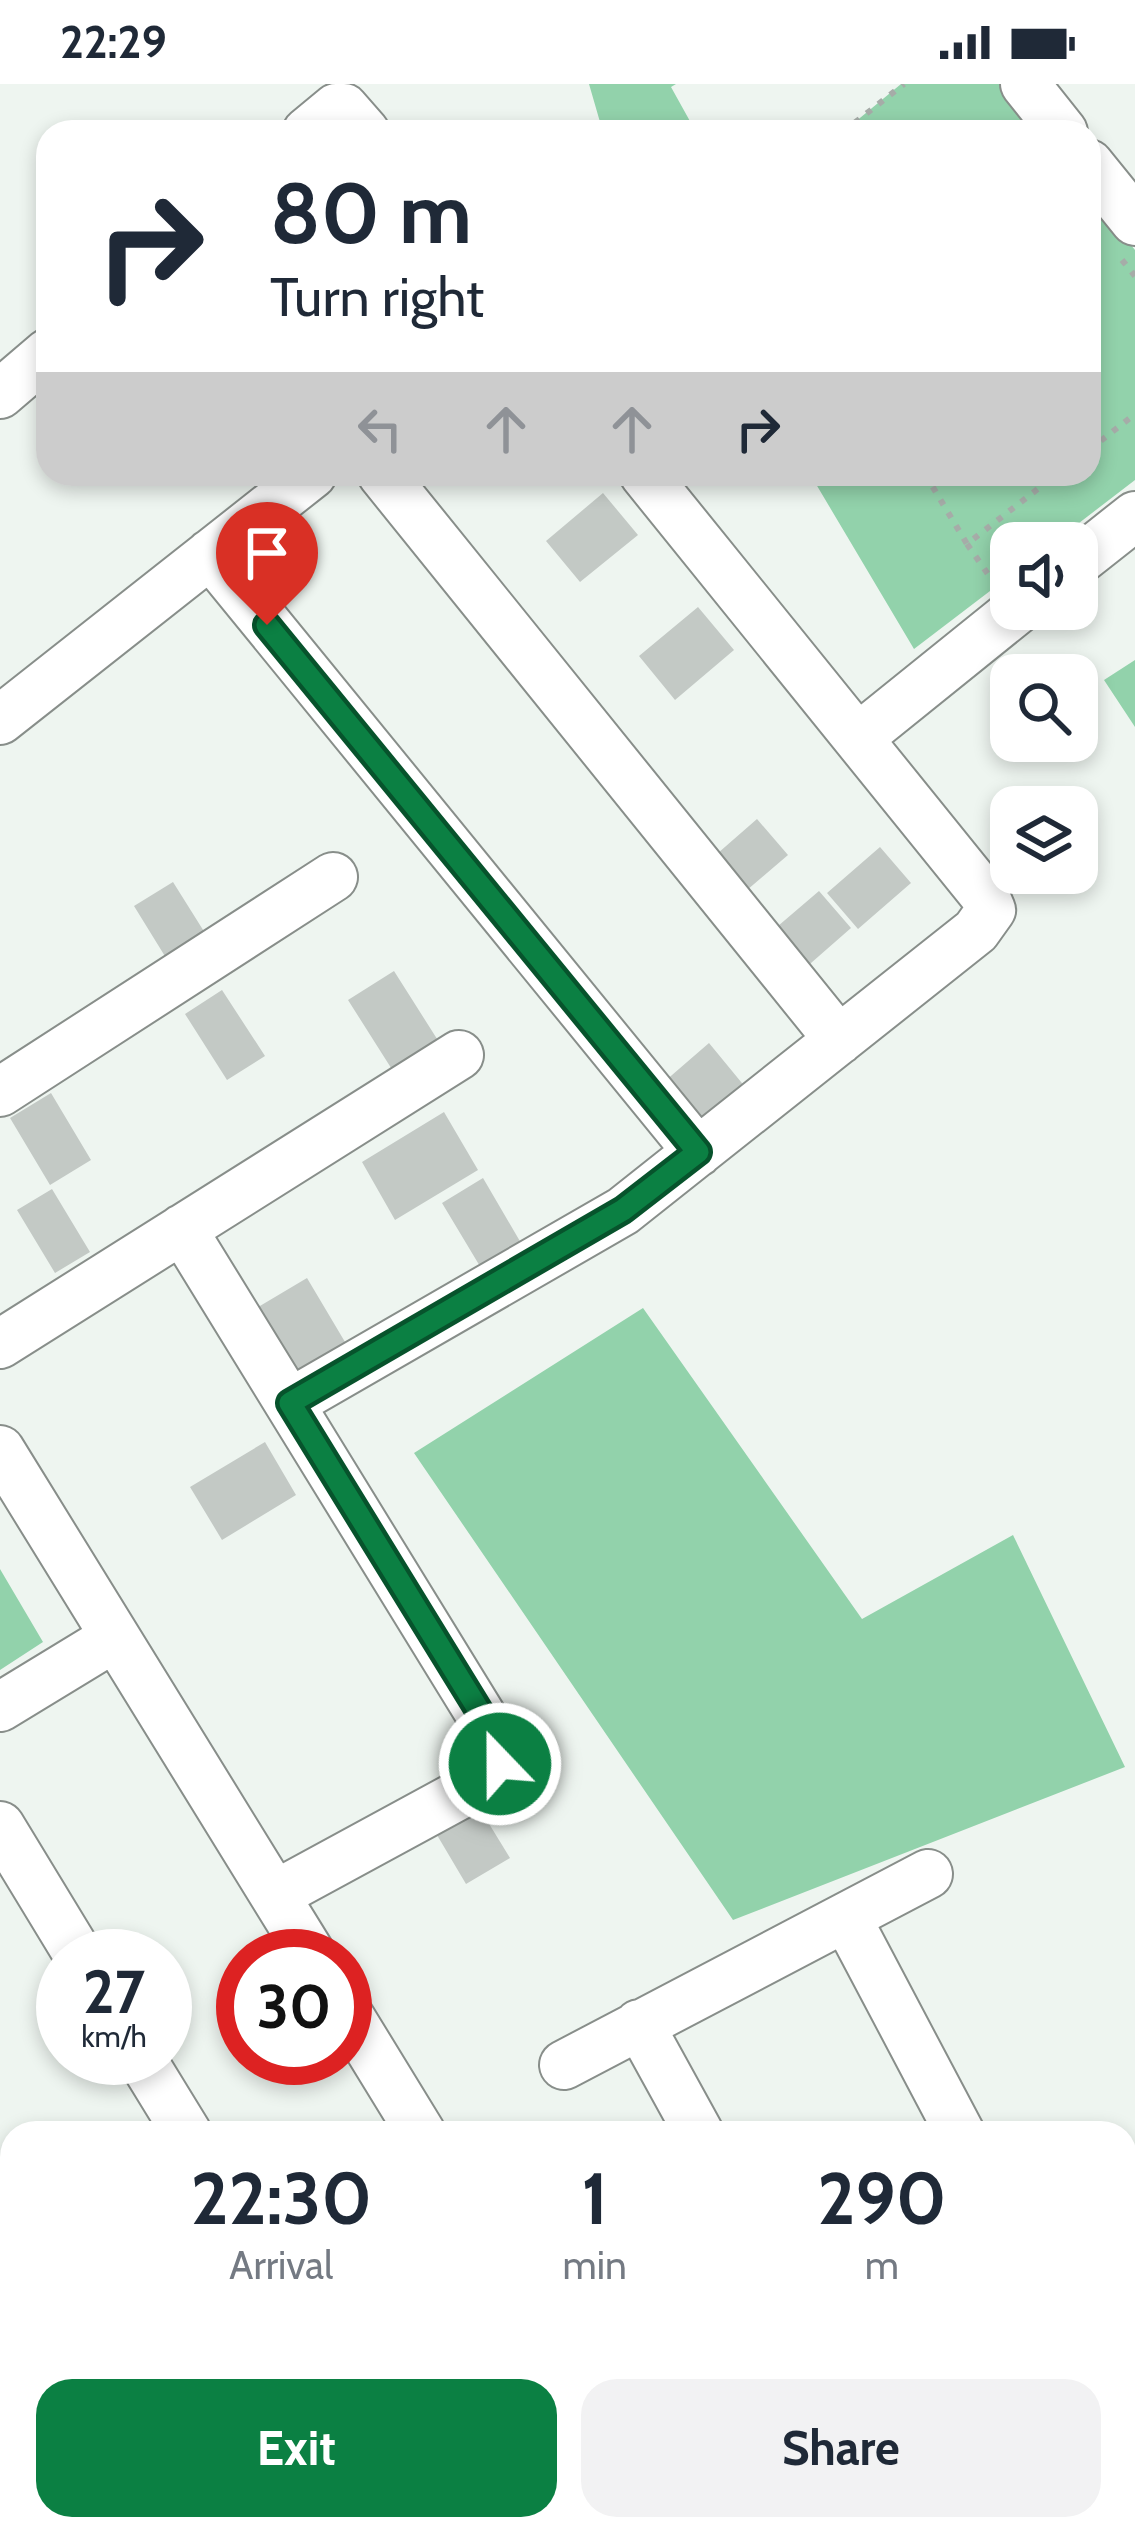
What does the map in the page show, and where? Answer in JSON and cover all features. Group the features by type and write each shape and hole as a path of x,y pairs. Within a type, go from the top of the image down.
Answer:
{"street":[{"path":"1025,84 1054,120"},
{"path":"1101,179 1135,221"},
{"path":"0,394 36,363"},
{"path":"0,720 297,486"},
{"path":"392,486 839,1040"},
{"path":"290,1403 623,1210 976,931 991,910 985,896 654,486"},
{"path":"1098,545 1135,516"},
{"path":"210,554 698,1152"},
{"path":"858,738 992,630"},
{"path":"0,1092 333,877"},
{"path":"0,1344 459,1054"},
{"path":"182,1229 499,1743 496,1775 275,1894"},
{"path":"0,1450 296,1929"},
{"path":"0,1707 115,1637"},
{"path":"0,1826 63,1929"},
{"path":"564,2065 928,1874"},
{"path":"847,1919 954,2121"},
{"path":"639,2024 692,2121"},
{"path":"372,2053 414,2121"},
{"path":"158,2085 180,2121"}],"path":[{"path":"858,120 904,84"},
{"path":"1101,440 1135,414"},
{"path":"932,486 967,544 1042,486"}],"green space":[{"path":"589,84 676,84 671,87 689,120 599,120"},
{"path":"901,84 999,84 1028,120 858,120"},
{"path":"1101,209 1135,250 1135,480 1080,522 990,522 990,591 914,649 817,486 1101,486"},
{"path":"1135,660 1135,727 1104,680"},
{"path":"643,1308 862,1619 1013,1535 1125,1767 733,1920 414,1453"},
{"path":"0,1569 43,1642 0,1670"}],"building":[{"path":"603,493 638,535 580,582 546,541"},
{"path":"698,607 734,650 675,700 639,656"},
{"path":"757,819 788,855 740,896 710,860"},
{"path":"880,847 911,883 858,929 827,893"},
{"path":"173,882 210,941 171,966 134,906"},
{"path":"819,891 851,928 803,970 771,932"},
{"path":"394,971 439,1042 393,1071 348,1000"},
{"path":"222,990 265,1056 227,1080 185,1014"},
{"path":"709,1043 746,1088 695,1132 657,1088"},
{"path":"51,1093 91,1160 50,1185 10,1118"},
{"path":"444,1112 478,1170 395,1220 362,1162"},
{"path":"483,1178 521,1243 481,1268 442,1203"},
{"path":"52,1189 90,1252 55,1273 17,1210"},
{"path":"307,1278 348,1347 292,1381 250,1312"},
{"path":"265,1442 296,1495 222,1540 190,1487"},
{"path":"480,1809 510,1858 466,1884 437,1835"}],"route":[{"path":"267,625 698,1152 623,1210 290,1403 499,1743 500,1764"}]}
